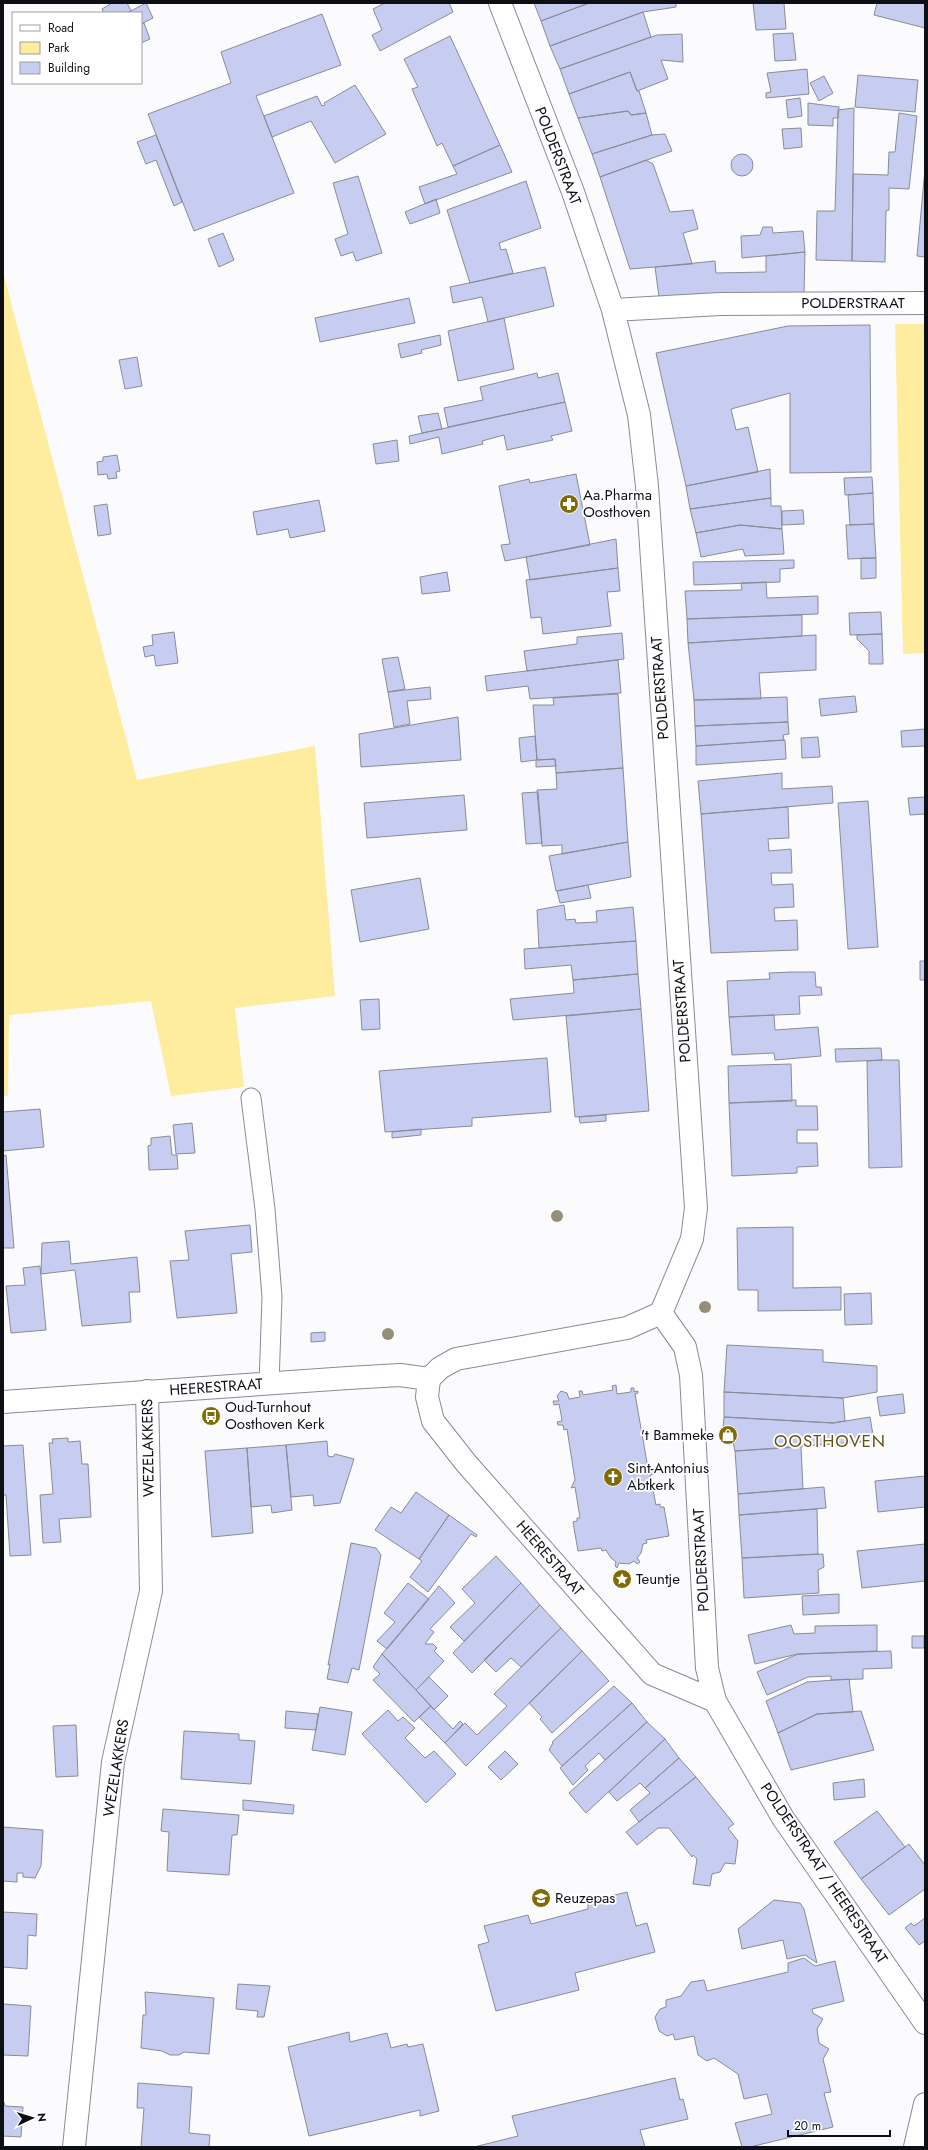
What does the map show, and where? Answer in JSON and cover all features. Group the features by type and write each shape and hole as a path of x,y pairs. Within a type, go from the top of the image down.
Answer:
{"street":[{"name":"POLDERSTRAAT","path":"500,3 573,192 613,310 639,415 647,486 696,1208 692,1239 661,1313 685,1346 691,1375 706,1668 715,1701"},
{"name":"POLDERSTRAAT","path":"613,310 720,304 925,303"},
{"path":"429,1379 440,1368 456,1359 627,1328 661,1313"},
{"name":"HEERESTRAAT","path":"3,1402 147,1391 400,1375 429,1379 427,1397 433,1421 466,1463 652,1674 715,1701"},
{"name":"WEZELAKKERS","path":"74,2147 113,1762 151,1590 147,1391"},
{"name":"POLDERSTRAAT / HEERESTRAAT","path":"715,1701 783,1818 925,2023"},
{"path":"915,2147 925,2104"}],"lane":[{"path":"251,1098 265,1209 272,1297 269,1384"}],"green space":[{"path":"3,272 137,780 315,746 335,996 235,1008 244,1087 171,1096 151,1001 9,1015 8,1096 3,1096"},
{"path":"895,324 925,324 925,653 903,654"}],"building":[{"path":"112,3 127,3 131,11 104,12 102,9"},
{"path":"146,3 153,18 142,24 142,12 129,12"},
{"path":"385,3 449,3 453,12 380,51 372,35 382,30 373,9"},
{"path":"534,3 589,3 541,21"},
{"path":"589,3 676,3 676,7 643,12 550,46 541,21"},
{"path":"753,3 784,3 786,29 756,30"},
{"path":"877,3 925,3 925,28 874,15"},
{"path":"643,12 651,37 560,69 550,46"},
{"path":"322,14 341,65 256,96 294,193 194,231 148,114 231,83 221,52"},
{"path":"144,23 150,39 142,43 142,24"},
{"path":"793,33 796,60 775,61 773,34"},
{"path":"682,34 683,62 661,60 668,79 637,91 630,72 569,94 560,69 657,35"},
{"path":"450,36 500,145 453,166 442,143 437,146 412,89 418,87 404,59"},
{"path":"807,69 809,94 766,98 766,93 771,92 767,73"},
{"path":"630,72 637,91 639,91 646,113 631,115 628,111 578,118 569,94"},
{"path":"858,75 918,80 915,112 855,107"},
{"path":"824,76 833,93 819,101 810,83"},
{"path":"355,85 386,134 335,163 311,121 272,137 264,116 317,96 322,106 325,105 324,103"},
{"path":"800,98 802,116 788,118 786,100"},
{"path":"808,103 839,107 838,118 833,118 833,126 808,125"},
{"path":"854,108 852,261 816,260 817,211 835,211 838,110"},
{"path":"628,111 631,115 646,113 652,135 592,154 578,118"},
{"path":"899,113 917,116 909,189 889,188 889,210 886,211 885,262 852,261 853,174 888,175 889,152 895,152"},
{"path":"801,128 802,147 784,149 782,129"},
{"path":"665,134 672,151 600,177 592,154 652,135"},
{"path":"156,135 182,202 174,206 156,160 146,164 137,142"},
{"path":"500,145 512,172 425,204 419,187 457,174 453,166"},
{"path":"742,154 750,157 753,165 750,173 742,176 734,173 731,165 734,157"},
{"path":"646,160 653,164 670,212 693,210 698,229 683,233 692,264 630,269 600,177"},
{"path":"925,169 925,257 917,256"},
{"path":"358,176 382,253 356,261 353,252 341,256 335,239 348,234 333,183"},
{"path":"526,181 541,228 499,243 501,250 506,249 513,273 470,283 447,210"},
{"path":"436,199 440,213 410,224 405,212"},
{"path":"763,227 772,227 773,233 803,231 805,252 742,258 741,236 760,235"},
{"path":"223,233 234,260 219,267 208,239"},
{"path":"805,252 804,296 659,297 655,267 715,261 716,273 766,272 766,256"},
{"path":"545,267 554,306 488,322 482,297 453,303 450,287"},
{"path":"409,298 415,323 320,342 315,318"},
{"path":"504,318 514,369 458,381 448,331"},
{"path":"870,325 871,472 790,473 790,393 731,409 736,430 748,427 758,472 686,486 656,353 788,326"},
{"path":"440,335 441,345 421,350 422,353 401,358 398,344"},
{"path":"137,357 142,386 125,389 119,360"},
{"path":"537,373 538,378 558,373 565,402 448,427 444,408 483,400 480,387"},
{"path":"565,402 572,431 551,436 553,440 507,450 504,435 482,441 483,444 442,454 439,437 410,444 409,436"},
{"path":"438,413 442,429 422,433 418,416"},
{"path":"397,440 399,461 376,464 373,444"},
{"path":"117,455 120,471 116,472 117,478 108,479 107,474 98,475 97,462 103,461 103,457"},
{"path":"770,469 771,498 690,509 686,486"},
{"path":"576,474 590,545 505,561 501,545 510,544 499,486 529,479 530,483"},
{"path":"872,477 873,493 845,495 844,478"},
{"path":"873,493 874,524 850,525 848,495"},
{"path":"771,498 771,506 781,506 782,529 740,525 696,533 690,509"},
{"path":"319,500 325,531 290,538 288,529 257,535 253,512"},
{"path":"107,504 111,534 98,536 94,506"},
{"path":"803,510 804,524 782,525 782,511"},
{"path":"874,524 876,558 848,559 846,525"},
{"path":"740,525 782,529 784,554 745,556 743,549 701,557 696,533"},
{"path":"616,539 618,568 530,580 526,557"},
{"path":"861,558 876,558 876,578 861,579"},
{"path":"794,560 794,568 780,569 780,582 694,585 693,562"},
{"path":"618,568 620,591 607,592 611,626 543,634 541,617 531,618 526,580"},
{"path":"447,572 450,591 422,594 420,577"},
{"path":"766,582 767,598 818,596 818,614 687,619 685,591 742,590 741,583"},
{"path":"881,612 882,634 850,635 849,613"},
{"path":"802,615 802,636 688,643 687,619"},
{"path":"174,632 178,663 156,666 154,655 145,657 143,647 153,645 152,635"},
{"path":"622,633 624,659 527,671 524,651 577,644 577,637"},
{"path":"882,634 883,664 869,664 869,651 857,639 857,635"},
{"path":"816,635 816,670 759,673 761,699 694,700 688,643"},
{"path":"398,657 405,689 388,692 382,659"},
{"path":"618,660 621,693 530,699 528,686 487,691 485,676"},
{"path":"430,687 431,699 407,701 410,724 394,727 388,692"},
{"path":"618,694 623,768 556,773 555,759 537,760 533,705 554,705 553,698"},
{"path":"855,696 857,712 821,716 819,699"},
{"path":"787,697 788,722 695,726 694,700"},
{"path":"458,717 461,760 361,767 359,734"},
{"path":"788,722 789,734 783,735 784,740 696,746 695,726"},
{"path":"925,729 925,746 902,747 901,731"},
{"path":"535,736 537,760 555,759 556,766 536,767 536,760 521,762 519,738"},
{"path":"818,737 820,757 802,758 801,738"},
{"path":"785,740 786,759 696,765 696,746"},
{"path":"623,768 628,842 562,854 562,845 542,846 537,790 557,789 556,773"},
{"path":"782,773 782,789 832,786 833,803 701,814 698,781"},
{"path":"538,792 542,843 526,844 522,793"},
{"path":"464,795 467,830 367,838 364,803"},
{"path":"925,797 925,814 910,815 908,798"},
{"path":"868,801 878,947 848,949 838,803"},
{"path":"788,807 789,838 768,839 769,851 791,849 792,873 771,873 772,885 793,884 794,907 774,908 775,921 797,920 798,950 711,953 701,814"},
{"path":"628,842 631,877 556,891 549,856"},
{"path":"420,878 429,929 360,942 351,890"},
{"path":"588,885 591,898 560,903 557,891"},
{"path":"564,905 566,920 575,919 576,923 597,922 596,911 633,907 636,941 539,948 537,910"},
{"path":"636,941 638,974 573,980 571,965 525,969 524,949"},
{"path":"920,961 925,961 925,980 920,980"},
{"path":"815,972 816,987 821,987 822,995 799,996 800,1014 729,1017 727,981 770,979 769,973"},
{"path":"638,974 641,1009 513,1020 510,999 574,993 573,980"},
{"path":"379,999 380,1029 362,1030 360,1000"},
{"path":"641,1009 649,1111 575,1117 566,1016"},
{"path":"774,1015 775,1030 818,1027 821,1056 775,1060 774,1053 732,1055 729,1017"},
{"path":"881,1048 882,1060 836,1062 835,1049"},
{"path":"547,1058 551,1112 472,1118 472,1126 385,1132 379,1071"},
{"path":"899,1060 902,1167 869,1168 867,1061"},
{"path":"791,1064 792,1101 729,1103 728,1066"},
{"path":"796,1100 796,1106 817,1106 818,1130 797,1130 797,1143 817,1143 818,1166 797,1167 797,1173 732,1176 729,1103"},
{"path":"40,1109 44,1147 3,1151 3,1112"},
{"path":"606,1115 606,1121 580,1123 579,1117"},
{"path":"192,1123 195,1153 176,1154 173,1125"},
{"path":"421,1129 421,1135 392,1138 392,1132"},
{"path":"170,1136 172,1155 177,1155 178,1169 149,1170 148,1146 151,1145 151,1138"},
{"path":"6,1155 14,1248 3,1248 3,1156"},
{"path":"250,1225 252,1252 231,1254 237,1313 177,1318 170,1261 189,1260 185,1231"},
{"path":"793,1227 793,1288 841,1287 841,1310 758,1311 758,1290 738,1290 737,1228"},
{"path":"69,1241 71,1264 137,1257 140,1292 129,1292 131,1322 82,1326 75,1270 41,1274 42,1243"},
{"path":"40,1266 46,1330 11,1333 6,1286 25,1285 23,1268"},
{"path":"871,1293 872,1324 845,1325 844,1294"},
{"path":"325,1332 325,1341 311,1342 311,1333"},
{"path":"727,1345 823,1350 823,1362 877,1366 877,1392 843,1398 724,1392"},
{"name":"Sint-Antonius Abtkerk","path":"616,1385 617,1394 631,1392 631,1388 634,1388 634,1392 638,1391 638,1393 635,1394 648,1468 650,1472 654,1471 654,1474 650,1475 656,1505 660,1504 660,1507 664,1507 669,1536 646,1540 647,1543 643,1544 641,1553 637,1558 640,1562 637,1564 634,1561 629,1564 619,1563 617,1568 615,1566 616,1562 611,1558 606,1550 602,1551 601,1548 578,1551 573,1522 577,1521 577,1518 580,1518 575,1487 571,1488 575,1480 567,1429 564,1430 563,1425 558,1425 557,1422 562,1421 559,1404 554,1405 553,1401 559,1401 557,1396 561,1391 567,1393 569,1399 580,1397 579,1391 582,1391 583,1395 613,1390 612,1386"},
{"path":"724,1392 843,1398 845,1421 833,1423 724,1417"},
{"path":"903,1394 905,1413 880,1416 877,1397"},
{"path":"724,1417 833,1423 870,1417 874,1441 735,1451 733,1442 722,1442"},
{"path":"68,1438 68,1442 80,1441 82,1464 88,1464 91,1517 59,1519 61,1542 43,1543 40,1495 53,1494 49,1443 53,1443 52,1439"},
{"path":"327,1441 328,1456 333,1457 335,1454 354,1459 340,1503 314,1506 313,1495 291,1497 286,1445"},
{"path":"23,1445 31,1555 10,1556 6,1495 3,1495 3,1446"},
{"path":"286,1445 292,1510 272,1513 271,1505 251,1507 247,1448"},
{"path":"801,1447 803,1489 738,1494 735,1451"},
{"path":"247,1448 253,1533 212,1537 205,1451"},
{"path":"925,1476 925,1507 878,1512 875,1481"},
{"path":"824,1487 826,1508 739,1515 738,1494"},
{"path":"416,1492 449,1515 419,1559 375,1530 391,1507 401,1513"},
{"path":"817,1509 818,1554 742,1558 739,1515"},
{"path":"449,1515 477,1535 476,1537 471,1534 428,1592 410,1577 422,1561 419,1559"},
{"path":"351,1543 376,1548 381,1555 359,1670 352,1668 348,1683 327,1679 330,1664 328,1665"},
{"path":"925,1544 925,1581 862,1588 857,1551"},
{"path":"823,1554 824,1567 818,1570 819,1593 744,1598 742,1558"},
{"path":"496,1556 521,1583 464,1641 450,1627 475,1603 462,1589"},
{"path":"408,1583 429,1599 387,1649 377,1641 395,1622 384,1613"},
{"path":"521,1583 540,1605 472,1673 453,1653"},
{"path":"439,1586 455,1603 430,1629 434,1632 425,1644 433,1644 437,1648 434,1651 444,1661 416,1690 382,1654"},
{"path":"839,1594 839,1613 803,1615 802,1596"},
{"path":"540,1605 561,1628 521,1667 511,1658 496,1672 484,1660"},
{"path":"791,1625 794,1634 815,1633 815,1626 877,1625 877,1651 798,1654 755,1664 748,1635"},
{"path":"561,1628 582,1651 466,1766 445,1743 465,1723 477,1735 507,1706 494,1694"},
{"path":"912,1636 924,1636 924,1648 912,1648"},
{"path":"582,1651 609,1681 552,1733 540,1719 542,1717 529,1703"},
{"path":"891,1651 892,1668 863,1669 863,1679 831,1680 831,1676 808,1677 767,1695 757,1672 798,1654"},
{"path":"382,1654 431,1706 414,1722 373,1680 380,1674 373,1667"},
{"path":"429,1677 448,1696 434,1710 416,1690"},
{"path":"849,1679 853,1712 817,1714 778,1733 766,1701 807,1682"},
{"path":"614,1686 632,1703 562,1766 549,1750 553,1743 552,1742"},
{"path":"632,1703 647,1722 605,1760 599,1753 585,1766 588,1770 573,1785 560,1768"},
{"path":"431,1706 453,1729 460,1721 463,1724 445,1743 419,1717"},
{"path":"320,1707 352,1712 345,1755 312,1750"},
{"path":"388,1710 398,1721 403,1717 415,1728 405,1738 425,1758 434,1751 456,1774 426,1803 362,1734"},
{"path":"286,1711 318,1714 316,1730 285,1728"},
{"path":"861,1711 874,1750 791,1770 778,1733 817,1714"},
{"path":"647,1722 665,1739 586,1813 569,1793"},
{"path":"76,1725 78,1776 56,1777 53,1726"},
{"path":"184,1731 239,1734 239,1740 255,1741 251,1784 181,1779"},
{"path":"665,1739 679,1758 645,1788 640,1783 617,1801 609,1792"},
{"path":"505,1751 518,1764 501,1780 488,1767"},
{"path":"679,1758 696,1777 639,1822 630,1810 650,1793 645,1788"},
{"path":"696,1777 734,1824 728,1828 738,1841 735,1864 725,1863 720,1872 712,1874 710,1886 693,1884 697,1859 693,1855 692,1857 669,1828 658,1828 637,1845 626,1832"},
{"path":"864,1779 865,1797 834,1800 833,1783"},
{"path":"243,1800 294,1805 293,1814 243,1810"},
{"path":"163,1809 239,1815 237,1835 232,1835 229,1875 167,1871 169,1832 161,1831"},
{"path":"877,1811 905,1847 861,1879 834,1842"},
{"path":"3,1827 43,1830 41,1866 35,1878 23,1877 23,1873 17,1873 17,1882 3,1881"},
{"path":"909,1844 925,1865 925,1889 889,1915 861,1879"},
{"path":"627,1892 636,1926 647,1923 655,1952 575,1973 579,1990 496,2011 478,1945 489,1942 484,1926 528,1915 531,1924 588,1909 588,1902"},
{"path":"774,1900 800,1903 804,1909 817,1963 805,1955 787,1959 783,1940 742,1949 738,1929"},
{"path":"3,1912 37,1914 36,1936 28,1935 27,1969 3,1967"},
{"path":"925,1918 925,1941 919,1945 905,1928 911,1923 914,1926"},
{"path":"804,1958 815,1966 835,1961 844,2001 812,2009 813,2013 823,2019 817,2029 819,2043 829,2049 823,2059 831,2092 824,2093 833,2127 750,2147 742,2147 735,2123 772,2114 767,2094 744,2099 738,2074 714,2058 707,2061 698,2055 694,2036 675,2040 673,2034 667,2036 659,2031 655,2017 660,2009 666,2007 666,2000 681,1996 691,1982 704,1980 707,1991 788,1972 788,1963"},
{"path":"238,1984 270,1986 264,2017 257,2017 258,2011 236,2009"},
{"path":"145,1992 214,1998 209,2054 184,2052 179,2055 170,2055 162,2051 141,2048 143,2015 146,2015"},
{"path":"3,2004 31,2006 28,2056 3,2055"},
{"path":"349,2032 350,2042 387,2033 391,2048 407,2044 408,2047 423,2044 439,2111 420,2116 420,2110 309,2136 288,2047"},
{"path":"675,2078 680,2100 683,2099 688,2119 640,2130 645,2147 474,2147 518,2136 512,2116"},
{"path":"138,2083 192,2087 189,2133 210,2135 209,2147 141,2147 144,2108 137,2108"},
{"path":"3,2099 5,2106 23,2107 21,2137 3,2136"}],"place":[{"name":"Aa.Pharma Oosthoven","path":"569,504"},
{"name":"Oud-Turnhout Oosthoven Kerk","path":"211,1416"},
{"name":"'t Bammeke","path":"728,1435"},
{"name":"Sint-Antonius Abtkerk","path":"613,1477"},
{"name":"Teuntje","path":"622,1579"},
{"name":"Reuzepas","path":"541,1898"}],"district":[{"name":"OOSTHOVEN","path":"830,1441"}]}
